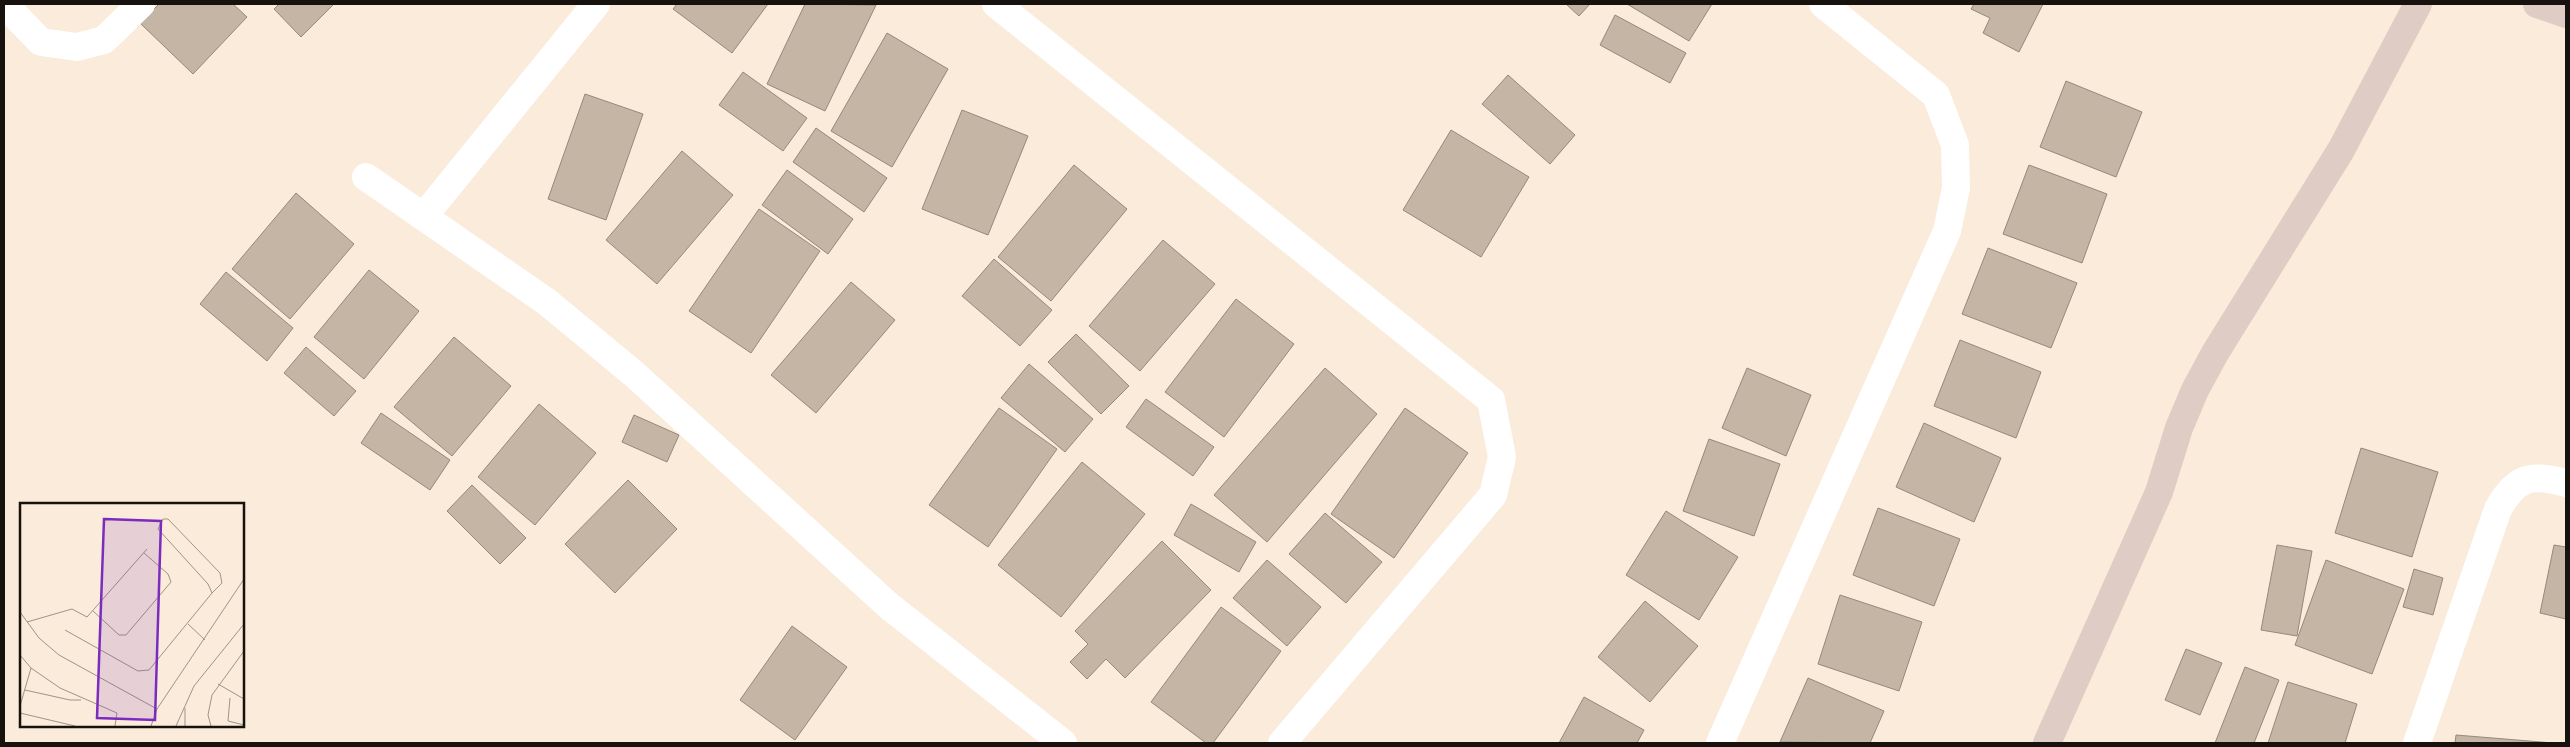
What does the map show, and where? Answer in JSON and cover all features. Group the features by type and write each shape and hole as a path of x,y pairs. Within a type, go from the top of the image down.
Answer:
{"street":[{"path":"4,4 41,42 77,46 104,40 141,4"},
{"path":"424,216 596,4"},
{"path":"996,4 1491,400 1502,457 1493,495 1282,743"},
{"path":"1720,743 1947,231 1956,188 1955,145 1936,95 1823,4"},
{"path":"2047,743 2159,492 2179,428 2196,390 2215,353 2341,150 2418,4"},
{"path":"2537,4 2566,14"},
{"path":"366,177 547,302 634,374 889,606 1063,743"},
{"path":"2417,743 2498,509 2507,492 2523,480 2550,479 2566,483"}],"building":[{"path":"159,4 233,4 247,17 193,74 140,23"},
{"path":"279,4 334,4 301,37 274,9"},
{"path":"677,4 768,4 732,53 673,9"},
{"path":"805,4 876,5 825,111 767,84"},
{"path":"1566,4 1590,4 1579,16"},
{"path":"1627,4 1712,4 1689,41"},
{"path":"1974,4 2043,4 2019,52 1983,33 1990,18 1971,9"},
{"path":"1615,15 1686,53 1670,83 1600,45"},
{"path":"887,33 948,69 892,167 831,131"},
{"path":"743,72 807,118 783,151 719,105"},
{"path":"1508,75 1575,135 1550,164 1482,104"},
{"path":"2066,81 2142,112 2116,177 2040,147"},
{"path":"585,94 643,114 606,220 548,199"},
{"path":"962,110 1028,136 988,235 922,209"},
{"path":"816,128 887,178 864,212 793,162"},
{"path":"1451,130 1529,177 1481,257 1403,210"},
{"path":"682,151 733,195 657,284 606,240"},
{"path":"1074,165 1127,209 1051,301 998,257"},
{"path":"2029,165 2107,194 2082,263 2003,234"},
{"path":"787,170 853,219 828,254 762,205"},
{"path":"296,193 354,244 290,319 232,269"},
{"path":"759,209 820,251 751,353 689,311"},
{"path":"1163,240 1215,284 1140,371 1089,326"},
{"path":"1988,248 2077,283 2051,348 1962,314"},
{"path":"994,259 1052,310 1020,346 962,296"},
{"path":"369,270 419,311 364,379 314,337"},
{"path":"226,272 293,328 267,361 200,304"},
{"path":"851,282 895,320 816,413 771,375"},
{"path":"1236,299 1294,344 1224,437 1165,392"},
{"path":"1076,334 1129,386 1101,414 1048,362"},
{"path":"454,337 511,386 452,456 394,407"},
{"path":"1960,340 2041,372 2016,438 1934,406"},
{"path":"306,347 356,391 334,416 284,373"},
{"path":"1029,364 1093,419 1065,452 1001,398"},
{"path":"1325,368 1377,414 1267,542 1214,495"},
{"path":"1747,368 1811,395 1786,456 1722,428"},
{"path":"1146,399 1214,447 1193,476 1126,427"},
{"path":"539,404 596,453 535,525 478,477"},
{"path":"999,408 1057,449 988,547 929,505"},
{"path":"1405,408 1468,453 1394,558 1331,514"},
{"path":"381,413 450,460 430,490 361,443"},
{"path":"634,415 679,435 667,462 622,442"},
{"path":"1924,423 2001,458 1974,522 1896,487"},
{"path":"1709,439 1780,464 1754,536 1683,511"},
{"path":"2361,448 2438,472 2412,557 2335,533"},
{"path":"1082,462 1145,514 1061,617 998,565"},
{"path":"628,480 677,529 615,593 565,544"},
{"path":"472,485 526,538 500,564 447,511"},
{"path":"1191,504 1256,542 1239,572 1174,535"},
{"path":"1878,508 1960,539 1934,606 1853,575"},
{"path":"1666,511 1738,557 1699,620 1626,575"},
{"path":"1325,513 1382,562 1346,603 1289,554"},
{"path":"1162,541 1211,590 1125,678 1106,659 1087,679 1070,662 1088,644 1075,631"},
{"path":"2277,545 2312,551 2297,636 2261,630"},
{"path":"2554,545 2566,547 2566,619 2540,613"},
{"path":"1267,560 1321,607 1287,646 1233,598"},
{"path":"2326,560 2404,589 2372,674 2295,645"},
{"path":"2414,569 2443,578 2433,615 2403,607"},
{"path":"1840,595 1922,622 1899,691 1818,664"},
{"path":"1645,601 1698,646 1650,702 1598,657"},
{"path":"1221,607 1281,651 1213,743 1206,743 1151,702"},
{"path":"792,626 847,667 795,740 740,700"},
{"path":"2186,649 2222,663 2200,715 2165,700"},
{"path":"2245,667 2279,680 2254,743 2215,743"},
{"path":"1808,678 1884,711 1870,743 1780,742"},
{"path":"2288,682 2357,704 2345,743 2268,743"},
{"path":"1584,697 1644,730 1637,743 1559,743"},
{"path":"2456,735 2553,743 2455,743"}]}
